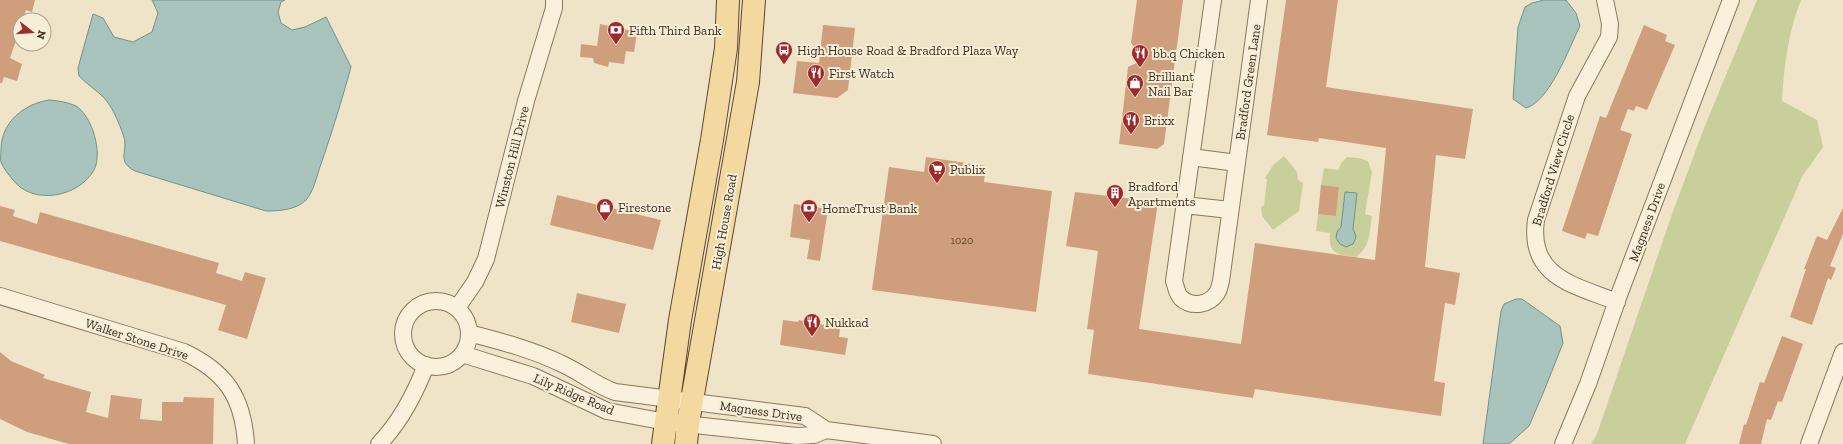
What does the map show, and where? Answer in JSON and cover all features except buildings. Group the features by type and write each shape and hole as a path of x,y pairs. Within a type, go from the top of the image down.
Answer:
{"main road":[{"name":"High House Road","path":"663,444 680,320 712,140 726,48 728,0"},
{"name":"High House Road","path":"688,423 748,82 754,0"}],"street":[{"name":"Winston Hill Drive","path":"457,308 475,282 486,259 526,101 554,8 554,0"},
{"name":"Bradford Green Lane","path":"1213,0 1174,282 1177,292 1182,299 1195,305 1203,304 1210,300 1217,293 1222,281 1230,210 1259,0"},
{"name":"Bradford View Circle","path":"1605,0 1610,24 1609,37 1577,96 1570,114 1536,220 1534,233 1540,255 1552,273 1569,284 1617,302"},
{"name":"Magness Drive","path":"1564,444 1588,384 1617,302 1731,0"},
{"path":"1191,157 1237,163"},
{"path":"1184,205 1230,210"},
{"name":"Walker Stone Drive","path":"0,296 184,352 205,364 224,380 239,404 245,424 246,444"},
{"path":"431,301 449,303 457,308 464,316 469,333 467,344 462,354 454,362 444,366 426,365 411,355 407,348 404,331 409,315 421,304 431,301"},
{"name":"Lily Ridge Road","path":"469,333 552,359 574,370 605,389 615,392 668,400 688,423"},
{"path":"1809,444 1843,352"},
{"name":"Lily Ridge Road","path":"462,354 533,376 607,411 666,422 688,423"},
{"path":"379,444 392,431 407,408 416,392 426,365"},
{"name":"Magness Drive","path":"688,423 797,436 814,435 826,430 933,444"}],"green space":[{"path":"1757,0 1801,0 1793,24 1787,50 1782,101 1817,120 1823,147 1802,177 1685,444 1591,444 1597,434 1672,214 1704,128"},
{"path":"1284,156 1297,172 1298,180 1303,183 1299,211 1273,230 1262,216 1261,207 1264,205 1267,180 1265,178 1273,165"},
{"path":"1347,157 1359,158 1368,161 1372,172 1365,214 1372,216 1370,234 1367,244 1361,253 1356,257 1339,254 1331,245 1330,233 1316,231 1318,214 1336,215 1339,187 1321,185 1324,168 1338,170 1342,162"}],"water":[{"path":"152,0 285,0 281,2 278,12 281,23 292,30 305,27 326,17 351,67 315,183 306,200 292,208 266,211 135,171 126,164 124,160 124,137 115,114 104,98 79,76 78,68 93,14 103,18 114,37 133,42 152,32 158,13"},
{"path":"1544,0 1566,0 1576,13 1580,26 1551,85 1535,103 1526,108 1513,99 1518,27 1525,7 1532,3"},
{"path":"49,100 60,101 76,106 82,111 91,126 97,154 94,170 78,187 55,195 43,195 32,193 22,188 13,180 1,162 2,140 10,123 23,110 40,102"},
{"path":"1345,192 1357,193 1353,229 1356,236 1353,244 1346,247 1340,244 1336,238 1337,232 1341,227"},
{"path":"1516,299 1522,299 1560,326 1563,343 1529,426 1509,444 1483,444 1501,311 1504,304"}],"place":[{"name":"Fifth Third Bank","path":"616,45"},
{"name":"High House Road & Bradford Plaza Way","path":"784,65"},
{"name":"bb.q Chicken","path":"1140,68"},
{"name":"First Watch","path":"816,88"},
{"name":"Brilliant Nail Bar","path":"1135,98"},
{"name":"Brixx","path":"1131,135"},
{"name":"Publix","path":"937,184"},
{"name":"Bradford Apartments","path":"1115,208"},
{"name":"Firestone","path":"605,222"},
{"name":"HomeTrust Bank","path":"809,223"},
{"name":"Nukkad","path":"812,337"}]}
